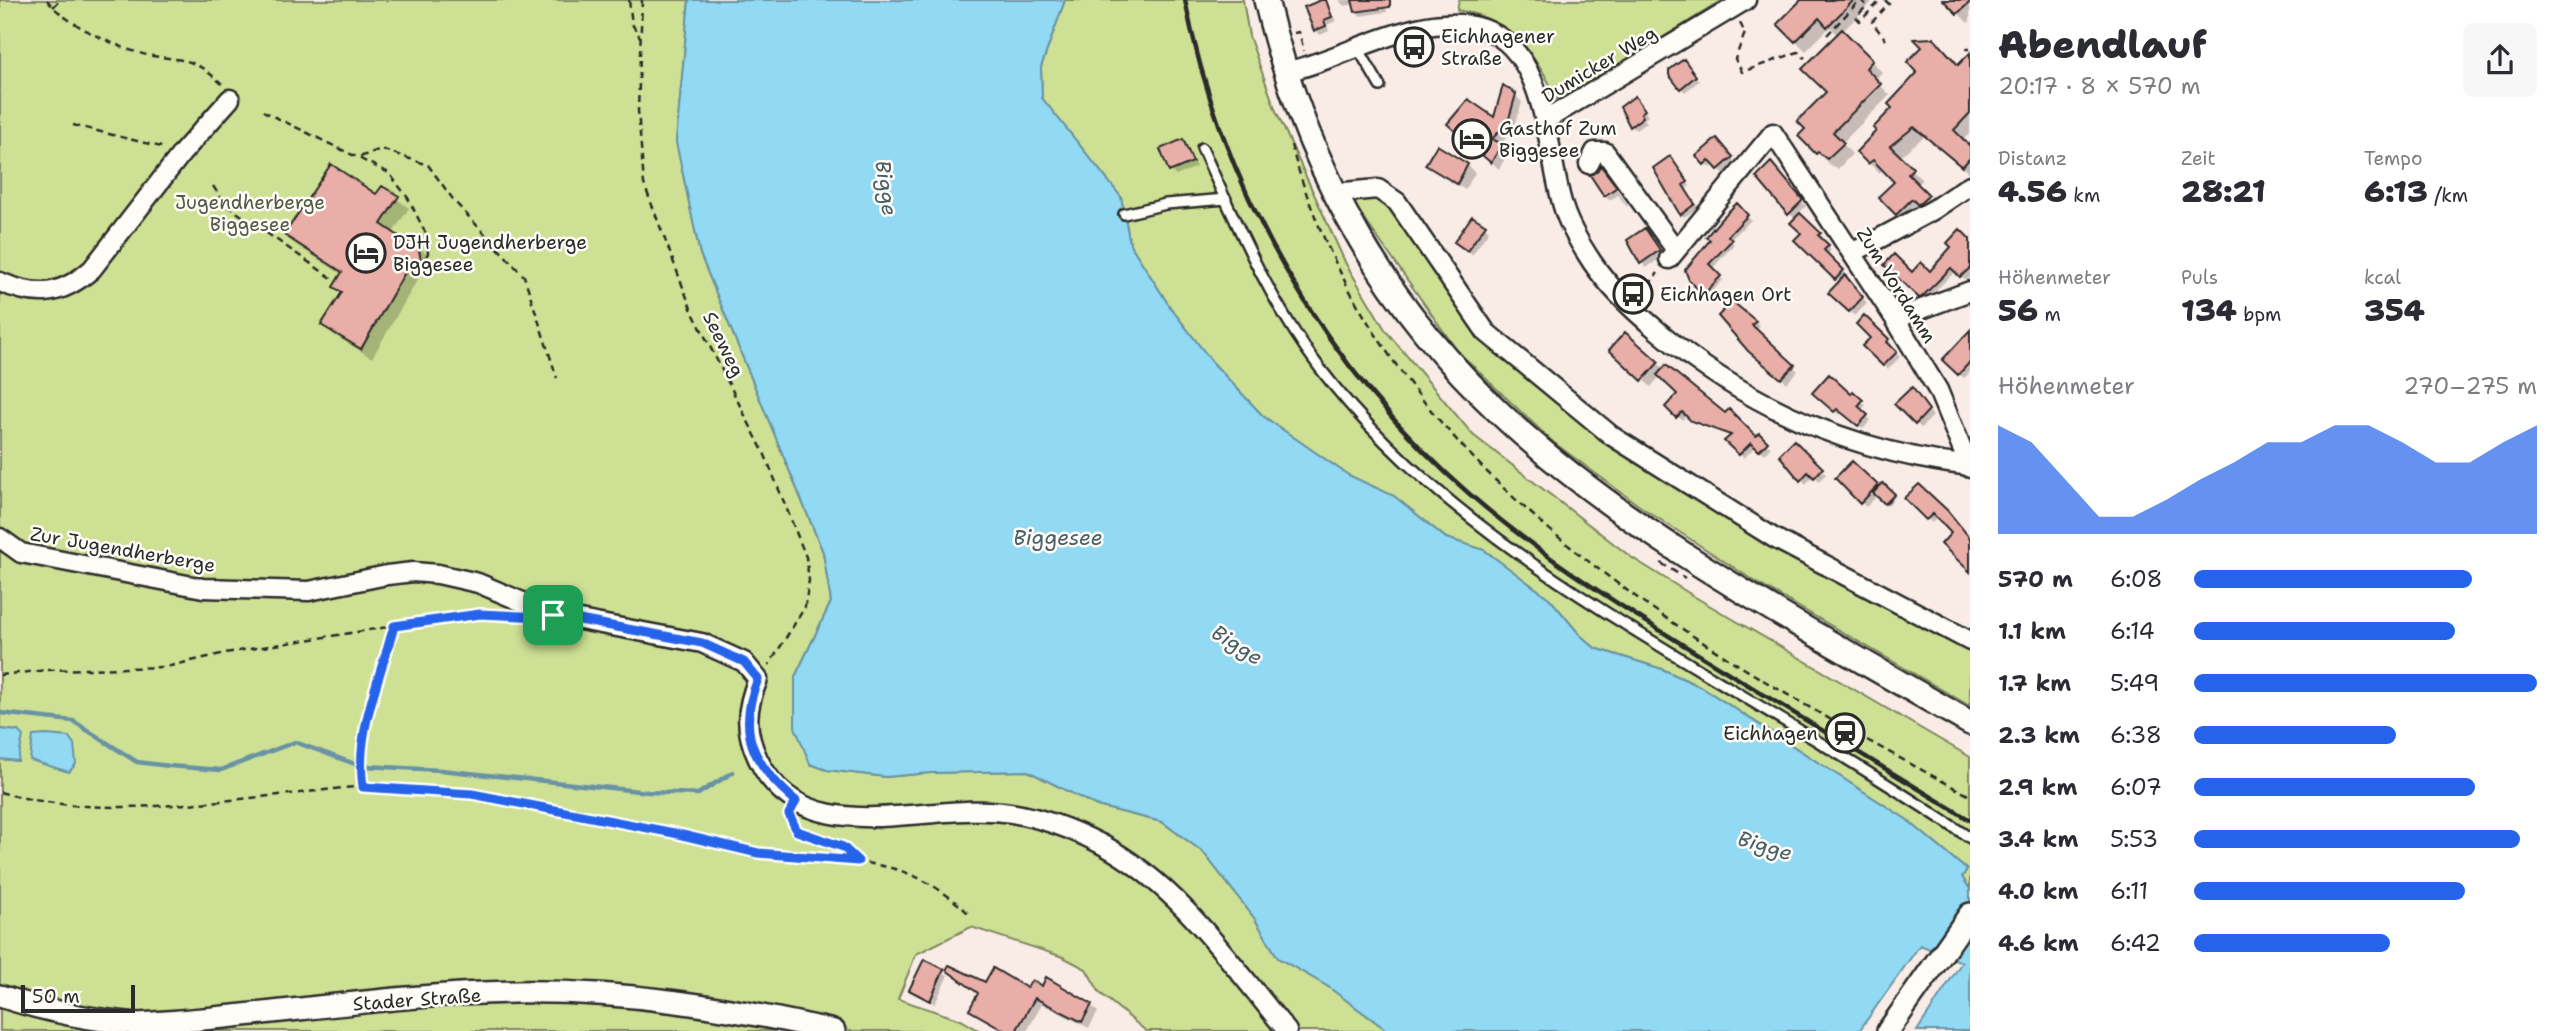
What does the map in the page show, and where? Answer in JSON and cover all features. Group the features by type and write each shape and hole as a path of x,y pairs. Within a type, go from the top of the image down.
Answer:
{"main road":[{"path":"1266,0 1285,72 1333,193 1391,291 1424,335 1482,399 1551,461 1639,526 1970,723"}],"street":[{"name":"Dumicker Weg","path":"1544,121 1739,4"},
{"path":"1285,72 1308,68 1391,36 1446,24 1471,25 1487,30 1514,51 1524,63 1538,93 1563,208 1592,262 1631,308 1687,356 1770,407 1822,431 1870,446 1970,466"},
{"path":"0,282 25,293 54,291 75,284 92,269 182,153 230,99"},
{"name":"Zum Vordamm","path":"1672,254 1773,133 1895,318 1938,390 1970,466"},
{"path":"1589,164 1595,152 1605,152 1672,254"},
{"path":"1852,253 1933,210 1970,185"},
{"path":"1333,193 1378,189 1396,202 1486,332 1612,436 1774,538 1970,640"},
{"path":"1895,318 1970,291"},
{"name":"Zur Jugendherberge","path":"0,538 21,553 202,587 309,591 387,575 413,572 438,574 478,583 553,615 702,643 744,662 758,679"},
{"path":"758,679 749,701 746,724 752,747 762,767 796,801 820,814 851,818 970,810 1011,813 1057,825 1101,844 1130,862 1164,890 1287,1031"},
{"path":"1888,1031 1970,914"},
{"name":"Stader Straße","path":"0,996 46,1011 138,1024 428,996 570,992 685,1002 834,1031"}],"lane":[{"path":"1358,48 1380,86"},
{"path":"1202,148 1282,312 1320,368 1392,449 1485,531 1611,617 1970,838"},
{"path":"1124,214 1166,204 1226,199"}],"path":[{"path":"47,0 53,8 85,30 144,54 190,62 209,72 225,86 230,99"},
{"path":"53,8 61,0"},
{"path":"629,0 632,24 640,37"},
{"name":"Seeweg","path":"642,0 638,110 644,184 692,311 765,455 806,557 809,580 805,607 792,633 758,679"},
{"path":"1827,35 1861,0 1867,6 1856,17 1860,21 1883,0 1889,4 1872,22 1886,40"},
{"path":"1739,4 1745,33 1735,59 1742,72 1798,52 1805,58"},
{"path":"262,111 389,173 408,198 426,234 428,253 418,274"},
{"path":"73,125 182,153"},
{"path":"1294,134 1291,146 1311,198 1333,254 1369,326 1410,384 1455,439 1535,518 1642,604 1695,640 1876,748 1970,796"},
{"path":"360,157 381,149 428,165 455,202 524,276 556,378"},
{"path":"213,186 225,204 333,279"},
{"path":"1631,308 1672,254"},
{"path":"0,675 47,670 166,667 225,653 394,626 480,614 512,616"},
{"path":"363,787 359,763 363,732 394,626"},
{"path":"0,792 37,803 135,808 363,787 472,794 674,833 758,853 858,861 911,873 943,889 968,912"},
{"path":"796,801 789,814 797,831 843,847 858,861"}],"green space":[{"name":"Jugendherberge Biggesee","path":"0,0 689,0 676,142 700,254 823,552 831,602 795,677 810,764 827,770 886,777 930,773 1028,771 1097,806 1162,822 1203,852 1255,919 1278,958 1327,986 1388,1031 1146,1031 1100,993 1086,969 1063,957 971,927 916,954 898,999 961,1020 980,1031 0,1031 0,759 18,761 18,731 0,729"},
{"path":"1065,0 1243,0 1249,36 1276,111 1346,264 1386,331 1473,435 1631,557 1970,757 1970,889 1962,877 1967,870 1906,819 1701,687 1662,669 1595,648 1580,635 1550,599 1484,550 1446,538 1394,496 1348,475 1263,416 1213,363 1170,307 1130,244 1121,197 1042,98 1041,67"},
{"path":"1459,0 1723,0 1559,102 1541,68 1521,41 1494,22 1457,10"},
{"path":"1372,196 1389,208 1479,335 1768,543 1970,651 1970,706 1759,584 1641,507 1553,442 1459,353 1353,203"}],"water":[{"name":"Biggesee","path":"689,0 1065,0 1041,67 1042,98 1121,197 1130,244 1170,307 1213,363 1263,416 1348,475 1394,496 1446,538 1484,550 1550,599 1580,635 1595,648 1662,669 1701,687 1906,819 1967,870 1962,877 1970,889 1970,1031 1917,1031 1962,962 1920,945 1859,1031 1388,1031 1327,986 1278,958 1255,919 1203,852 1162,822 1097,806 1028,771 930,773 886,777 827,770 810,764 795,727 795,677 831,602 823,552 700,254 676,142"},
{"path":"0,729 18,731 23,736 18,761 0,759"},
{"path":"33,736 69,737 74,744 76,764 69,772 30,760"}],"building":[{"path":"1326,0 1332,17 1324,20 1326,26 1314,31 1304,7"},
{"path":"1352,0 1390,0 1390,7 1355,12"},
{"path":"1801,0 1854,0 1827,27 1819,18 1795,42 1777,24"},
{"path":"1943,0 1970,0 1970,2 1957,14"},
{"path":"1842,29 1873,60 1866,68 1881,84 1833,132 1844,143 1827,159 1818,152 1816,154 1798,136 1805,129 1797,121 1826,92 1802,69"},
{"path":"1934,38 1958,65 1970,53 1970,113 1954,130 1970,146 1970,158 1962,167 1914,127 1890,146 1913,168 1908,174 1929,195 1918,205 1912,199 1896,215 1878,197 1894,182 1873,160 1868,164 1856,152 1876,131 1873,128 1892,108 1888,104 1917,73 1907,62 1922,47 1914,39"},
{"path":"1684,59 1696,76 1680,89 1669,75 1669,70"},
{"path":"1503,85 1516,94 1508,122 1492,139 1502,144 1491,163 1447,124 1468,99 1494,117"},
{"path":"1635,96 1645,110 1641,113 1643,117 1630,127 1620,107"},
{"path":"1717,138 1733,157 1718,170 1709,160 1704,165 1696,156"},
{"path":"1183,139 1193,162 1169,172 1160,149"},
{"path":"1437,145 1468,164 1457,184 1425,165"},
{"path":"1670,156 1688,182 1683,185 1695,204 1680,215 1653,168"},
{"path":"1771,162 1803,200 1788,215 1756,177"},
{"name":"DJH Jugendherberge Biggesee","path":"331,164 376,194 382,186 399,196 381,224 412,245 418,244 421,261 411,262 361,349 321,325 342,292 333,287 342,272 284,235"},
{"path":"1601,166 1617,187 1604,196 1590,175"},
{"path":"1737,203 1748,215 1728,236 1732,240 1709,264 1721,276 1703,295 1689,280 1685,270 1710,240 1706,237"},
{"path":"1800,213 1821,233 1818,235 1829,245 1824,250 1844,270 1835,280 1794,240 1801,233 1790,223"},
{"path":"1472,216 1486,225 1467,251 1454,242"},
{"path":"1645,228 1660,250 1640,264 1627,240"},
{"path":"1960,229 1970,239 1970,268 1960,277 1951,268 1922,297 1919,298 1884,265 1894,254 1912,272 1921,262 1930,271 1951,247 1947,243"},
{"path":"1845,275 1863,297 1849,312 1828,293"},
{"path":"1732,301 1756,321 1752,325 1795,365 1781,379 1748,351 1718,316"},
{"path":"1864,315 1889,339 1887,342 1897,352 1883,366 1862,346 1870,338 1856,324"},
{"path":"1970,330 1970,362 1958,375 1942,360"},
{"path":"1625,332 1659,362 1642,381 1609,350"},
{"path":"1666,365 1725,413 1729,409 1756,436 1759,433 1768,442 1759,451 1751,443 1739,455 1724,441 1731,435 1691,421 1682,412 1676,418 1665,407 1677,394 1657,375"},
{"path":"1829,374 1851,394 1853,391 1863,400 1858,406 1868,415 1858,426 1837,409 1834,412 1812,393"},
{"path":"1912,387 1929,410 1915,425 1894,404"},
{"path":"1794,440 1823,468 1814,478 1808,472 1800,481 1779,455"},
{"path":"1852,461 1878,485 1860,504 1835,478"},
{"path":"1883,483 1895,494 1885,504 1873,493"},
{"path":"1919,484 1948,511 1970,538 1970,572 1941,544 1951,533 1933,514 1926,520 1904,498"},
{"path":"924,959 944,969 930,1001 909,990"},
{"path":"949,965 985,982 993,968 1027,988 1032,980 1042,986 1046,977 1092,1004 1082,1022 1035,998 1016,1031 1006,1031 969,1010 978,993 946,970"}],"waterway":[{"path":"0,713 73,721 137,762 221,770 295,742 355,764"},
{"path":"365,766 441,770 648,792 698,794 733,772"}],"railway":[{"path":"1185,0 1202,71 1225,141 1254,208 1288,273 1327,335 1372,393 1421,448 1503,522 1595,588 1970,820"}],"place":[{"name":"Eichhagener Straße","path":"1414,47"},
{"name":"Gasthof Zum Biggesee","path":"1472,139"},
{"name":"DJH Jugendherberge Biggesee","path":"366,253"},
{"name":"Eichhagen Ort","path":"1633,294"},
{"name":"Eichhagen","path":"1845,733"}],"route":[{"path":"480,614 541,617 553,615 702,643 744,662 758,679 749,701 746,724 752,747 762,767 778,786 796,801 789,814 797,831 843,847 858,861 758,853 674,833 472,794 363,787 359,763 363,732 394,626 480,614"}],"water label":[{"name":"Bigge","path":"886,188"},
{"name":"Bigge","path":"1237,645"},
{"name":"Bigge","path":"1765,846"}]}
